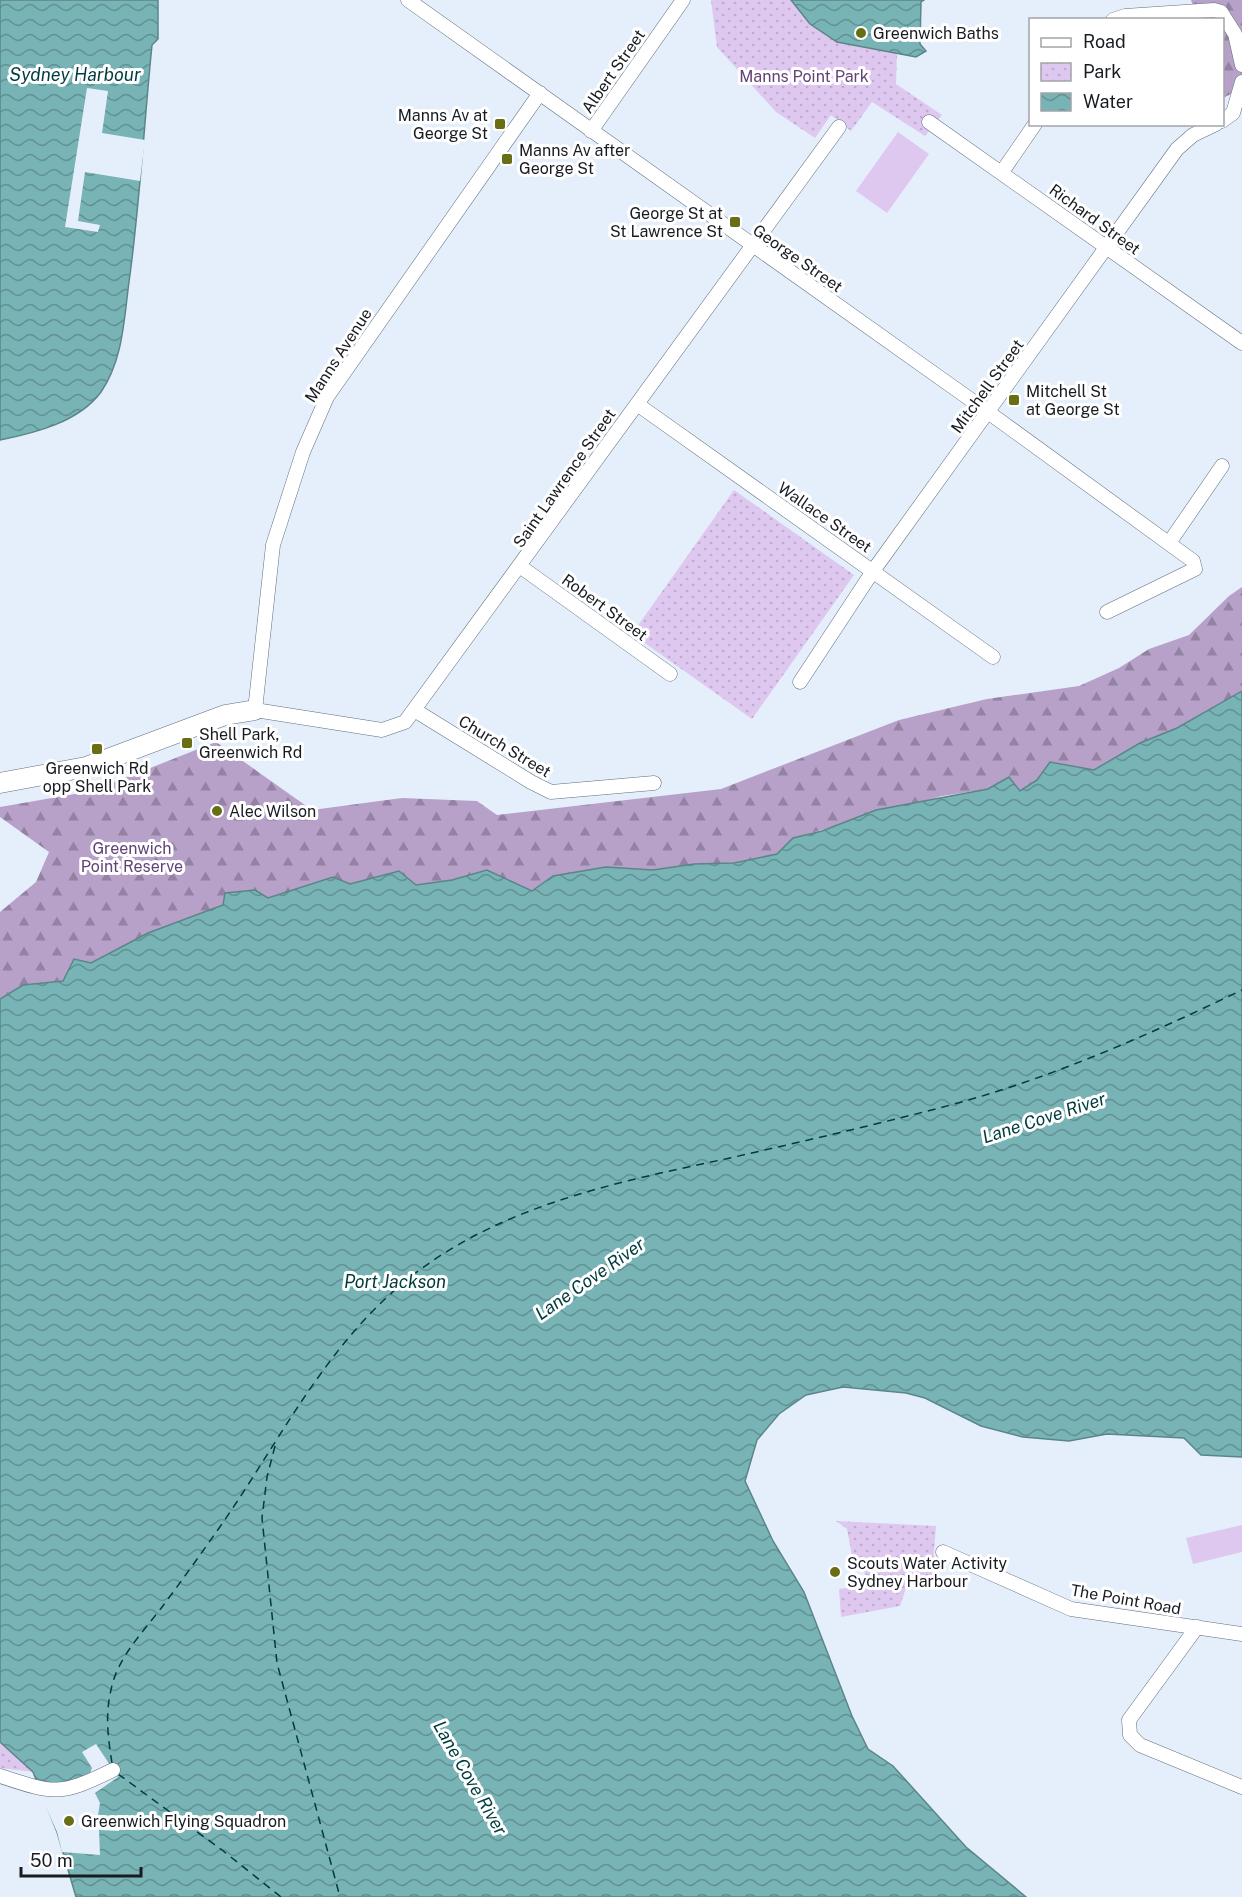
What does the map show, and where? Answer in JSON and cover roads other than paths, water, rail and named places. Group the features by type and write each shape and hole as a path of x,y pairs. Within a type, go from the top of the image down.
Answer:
{"street":[{"name":"George Street","path":"408,0 988,412 1193,561 1195,569 1107,612"},
{"name":"Albert Street","path":"591,131 683,0"},
{"path":"1119,18 1214,10 1221,12 1235,34 1242,65"},
{"path":"1226,119 1242,82"},
{"name":"Manns Avenue","path":"255,710 273,545 303,452 327,398 540,93"},
{"name":"Richard Street","path":"929,122 1242,343"},
{"path":"1002,172 1034,126"},
{"name":"Mitchell Street","path":"800,682 873,571 1182,144 1193,135 1212,126"},
{"name":"Saint Lawrence Street","path":"255,710 382,730 405,722 416,711 839,127"},
{"name":"Wallace Street","path":"637,404 993,657"},
{"path":"1169,543 1222,466"},
{"name":"Robert Street","path":"520,567 670,674"},
{"path":"0,783 86,768 225,715 255,710"},
{"name":"Church Street","path":"416,711 551,792 654,783"},
{"name":"The Point Road","path":"943,1552 1071,1609 1242,1634"},
{"path":"1197,1627 1130,1720 1130,1735 1140,1745 1242,1787"},
{"path":"0,1776 38,1788 64,1791 112,1770"}],"water":[{"name":"Sydney Harbour","path":"0,0 158,0 158,39 152,45 133,252 124,325 114,367 101,392 92,402 69,419 42,430 0,440"},
{"name":"Greenwich Baths","path":"791,0 924,0 921,2 920,44 926,51 916,57 837,42 810,24"},
{"name":"Port Jackson","path":"1242,691 1242,1457 1201,1455 1184,1438 1107,1434 1069,1441 1023,1437 981,1426 925,1398 906,1393 843,1387 806,1395 779,1414 757,1440 745,1481 773,1541 804,1592 852,1716 868,1749 893,1766 966,1847 1026,1897 76,1897 57,1832 33,1772 0,1742 0,999 23,985 63,981 74,959 91,963 148,933 223,905 225,893 255,890 268,898 333,877 350,884 399,871 416,885 452,880 487,870 532,891 553,876 606,867 653,870 694,864 734,863 777,854 793,838 822,831 876,810 988,789 1009,777 1020,791 1037,780 1050,762 1094,770 1140,743 1177,728"}],"place":[{"name":"Greenwich Baths","path":"861,33"},
{"name":"Manns Av at George St","path":"500,124"},
{"name":"Manns Av after George St","path":"507,159"},
{"name":"George St at St Lawrence St","path":"735,222"},
{"name":"Mitchell St at George St","path":"1014,400"},
{"name":"Shell Park, Greenwich Rd","path":"187,743"},
{"name":"Greenwich Rd opp Shell Park","path":"97,749"},
{"name":"Alec Wilson","path":"217,811"},
{"name":"Scouts Water Activity Sydney Harbour","path":"835,1572"},
{"name":"Greenwich Flying Squadron","path":"69,1821"}],"park label":[{"name":"Manns Point Park","path":"804,76"},
{"name":"Greenwich Point Reserve","path":"132,857"}],"water label":[{"name":"Lane Cove River","path":"1044,1118"},
{"name":"Lane Cove River","path":"590,1279"},
{"name":"Lane Cove River","path":"470,1778"}]}
